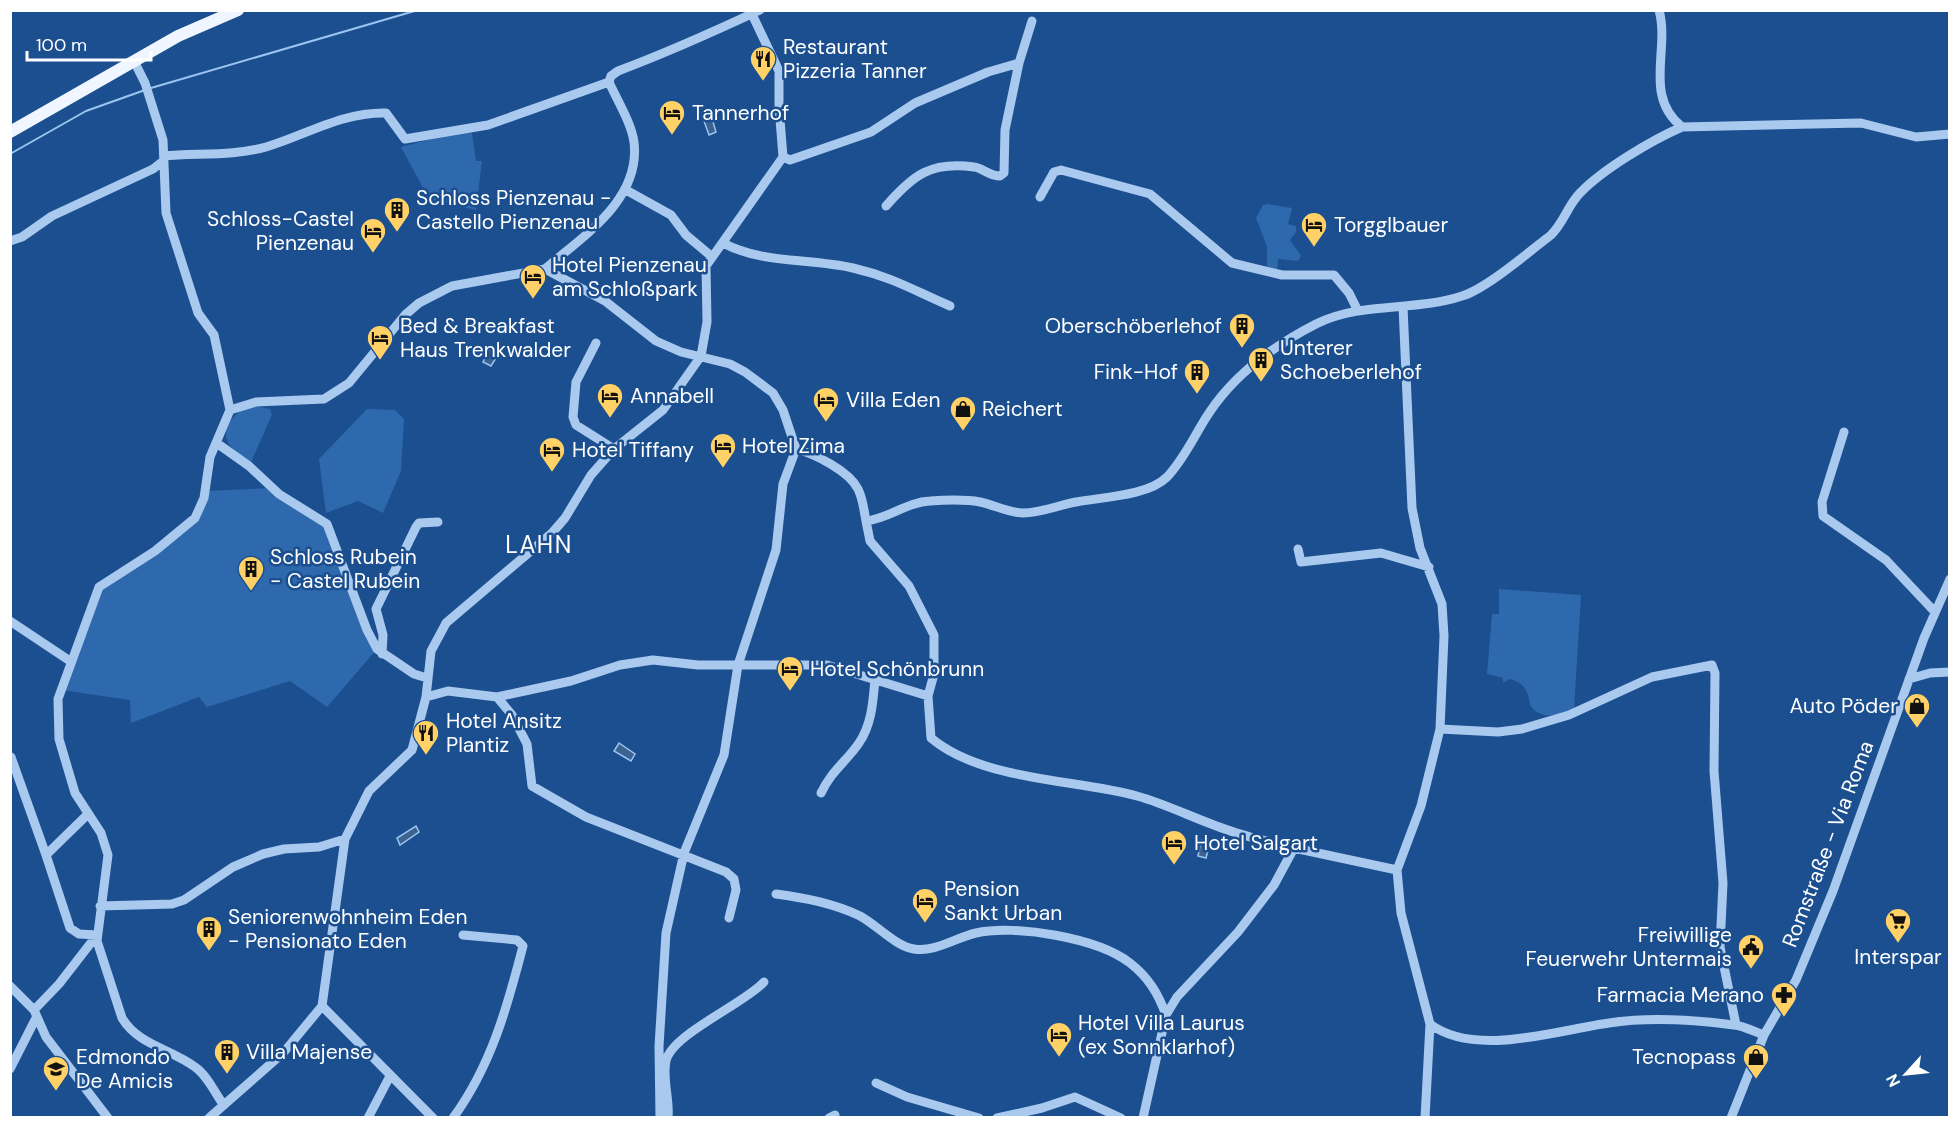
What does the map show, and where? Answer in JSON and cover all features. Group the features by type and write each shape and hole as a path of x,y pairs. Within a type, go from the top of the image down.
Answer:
{"main road":[{"path":"10,132 178,36 238,10"}],"street":[{"path":"1659,10 1662,20 1659,59 1661,99 1673,120 1683,127"},
{"path":"210,1118 284,1052 322,1006 345,839 369,791 412,750 426,697 431,651 446,623 552,533 565,518 591,475 614,449 663,410 701,356 707,322 706,266 783,157 779,71 753,12 611,76 609,82 634,143 633,166 626,190 607,215 545,269 452,286 419,303 405,315 350,383 324,399 256,402 230,410"},
{"path":"886,206 914,176 935,167 977,167 990,176 1000,176 1004,173 1005,130 1019,63 1032,21"},
{"path":"134,61 145,83 163,140 166,213 198,313 214,335 230,410 218,444 210,457 204,498 195,518 154,551 99,587 58,699 59,739 75,793 100,833 108,855 108,871 100,906 97,936 122,1018 127,1028 143,1040 177,1055 198,1068 223,1104"},
{"path":"783,157 790,160 871,132 915,104 988,72 1019,63"},
{"path":"10,241 22,237 52,216 153,168 163,159 247,151 340,119 375,113 386,113 400,135 405,139 413,139 488,125 609,82"},
{"path":"866,521 879,520 929,501 978,502 1020,513 1034,513 1075,502 1118,496 1156,485 1166,477 1187,450 1210,412 1238,376 1308,328 1358,311 1403,307 1455,298 1474,289 1551,235 1562,224 1580,192 1663,135 1683,127 1861,123 1916,137 1950,134"},
{"path":"1040,197 1054,172 1061,170 1149,194 1232,263 1282,275 1334,275 1349,292 1358,311"},
{"path":"626,190 671,215 687,235 711,256"},
{"path":"723,243 741,253 850,267 891,278 950,306"},
{"path":"545,269 605,301 656,341 681,352 737,368 773,393 783,410 796,449 783,484 773,562 738,665 724,755 684,853 666,933 659,1046 660,1118"},
{"path":"1403,307 1412,508 1420,548 1442,604 1444,636 1440,729 1421,806 1397,870 1401,913 1430,1024 1425,1118"},
{"path":"596,343 576,382 573,417 576,425 614,449"},
{"path":"1844,432 1822,502 1823,516 1886,560 1934,611"},
{"path":"218,444 249,466 279,494 327,524 367,630 382,654 414,674 427,678"},
{"path":"796,449 806,452 853,481 862,499 870,542 909,586 934,635 934,674 928,696 932,738 964,758 1015,774 1135,795 1168,805 1227,830 1294,848 1397,870"},
{"path":"382,654 385,645 376,609 416,526 419,523 438,522"},
{"path":"1298,549 1300,562 1381,553 1429,567"},
{"name":"Romstraße - Via Roma","path":"1731,1118 1764,1035 1796,980 1833,891 1914,678 1934,611 1950,579"},
{"path":"10,621 70,661"},
{"path":"426,697 448,691 497,697 571,681 643,660 738,665 827,665 928,696"},
{"path":"1440,729 1498,732 1522,729 1569,715 1652,677 1712,665 1715,673 1714,771 1722,848 1720,947 1736,1024"},
{"path":"1914,678 1930,673 1950,672"},
{"path":"821,793 838,765 859,743 871,718 875,679"},
{"path":"497,697 512,715 527,744 532,786 586,817 684,853 726,872 734,879 736,890 729,918"},
{"path":"11,757 70,928 79,934 97,936"},
{"path":"46,855 88,814"},
{"path":"100,906 172,904 184,900 233,867 263,854 284,849 320,847 345,839"},
{"path":"1143,1118 1166,1015 1177,997 1238,932 1274,885 1294,848"},
{"path":"776,894 831,905 859,916 915,950 993,930 1043,933 1100,948 1128,961 1145,976 1158,994 1166,1015"},
{"path":"453,1118 473,1090 492,1051 523,946 517,940 463,935"},
{"path":"10,1069 35,1014 97,936"},
{"path":"668,1118 666,1061 672,1049 684,1037 764,982"},
{"path":"10,986 35,1014 46,1037 108,1118"},
{"path":"322,1006 433,1118"},
{"path":"1430,1024 1440,1031 1470,1040 1552,1035 1622,1022 1736,1024 1764,1035"},
{"path":"368,1118 390,1076"},
{"path":"876,1083 907,1097 979,1118"},
{"path":"998,1118 1042,1108 1075,1097 1122,1118"}],"shaded area":[{"path":"711,115 716,132 709,135 703,118"},
{"path":"458,132 472,133 476,161 482,161 476,210 429,199 401,147"},
{"path":"1263,205 1292,208 1288,224 1296,226 1296,232 1290,240 1301,256 1298,261 1278,259 1277,271 1270,271 1267,266 1267,247 1256,218"},
{"path":"492,345 501,350 491,366 483,362"},
{"path":"251,405 270,409 272,415 251,462 231,447 226,434 234,416"},
{"path":"367,409 395,410 404,419 401,471 383,513 358,501 326,513 319,459"},
{"path":"272,488 327,524 377,649 327,707 290,681 207,707 199,697 131,723 130,700 61,690 99,587 195,518 205,491"},
{"path":"1499,589 1581,595 1574,709 1550,715 1540,714 1530,705 1527,692 1522,685 1510,679 1503,683 1503,678 1487,674 1492,614 1499,614"},
{"path":"619,743 635,754 631,761 614,751"},
{"path":"416,826 419,832 400,845 397,838"},
{"path":"1201,840 1210,842 1206,858 1198,856"}],"waterway":[{"path":"151,88 418,10"},
{"path":"10,154 86,111 145,90"}],"place":[{"name":"Restaurant Pizzeria Tanner","path":"763,82"},
{"name":"Tannerhof","path":"672,136"},
{"name":"Schloss Pienzenau - Castello Pienzenau","path":"397,233"},
{"name":"Torgglbauer","path":"1314,248"},
{"name":"Schloss-Castel Pienzenau","path":"373,254"},
{"name":"Hotel Pienzenau am Schloßpark","path":"533,300"},
{"name":"Oberschöberlehof","path":"1242,349"},
{"name":"Bed & Breakfast Haus Trenkwalder","path":"380,361"},
{"name":"Unterer Schoeberlehof","path":"1261,383"},
{"name":"Fink-Hof","path":"1197,395"},
{"name":"Annabell","path":"610,419"},
{"name":"Villa Eden","path":"826,423"},
{"name":"Reichert","path":"963,432"},
{"name":"Hotel Zima","path":"723,469"},
{"name":"Hotel Tiffany","path":"552,473"},
{"name":"Schloss Rubein - Castel Rubein","path":"251,592"},
{"name":"Hotel Schönbrunn","path":"790,692"},
{"name":"Auto Pöder","path":"1917,729"},
{"name":"Hotel Ansitz Plantiz","path":"426,756"},
{"name":"Hotel Salgart","path":"1174,866"},
{"name":"Pension Sankt Urban","path":"925,924"},
{"name":"Interspar","path":"1898,944"},
{"name":"Seniorenwohnheim Eden - Pensionato Eden","path":"209,952"},
{"name":"Freiwillige Feuerwehr Untermais","path":"1751,970"},
{"name":"Farmacia Merano","path":"1784,1018"},
{"name":"Hotel Villa Laurus (ex Sonnklarhof)","path":"1059,1058"},
{"name":"Villa Majense","path":"227,1075"},
{"name":"Tecnopass","path":"1756,1080"},
{"name":"Edmondo De Amicis","path":"56,1092"}],"district":[{"name":"LAHN","path":"539,545"}]}
